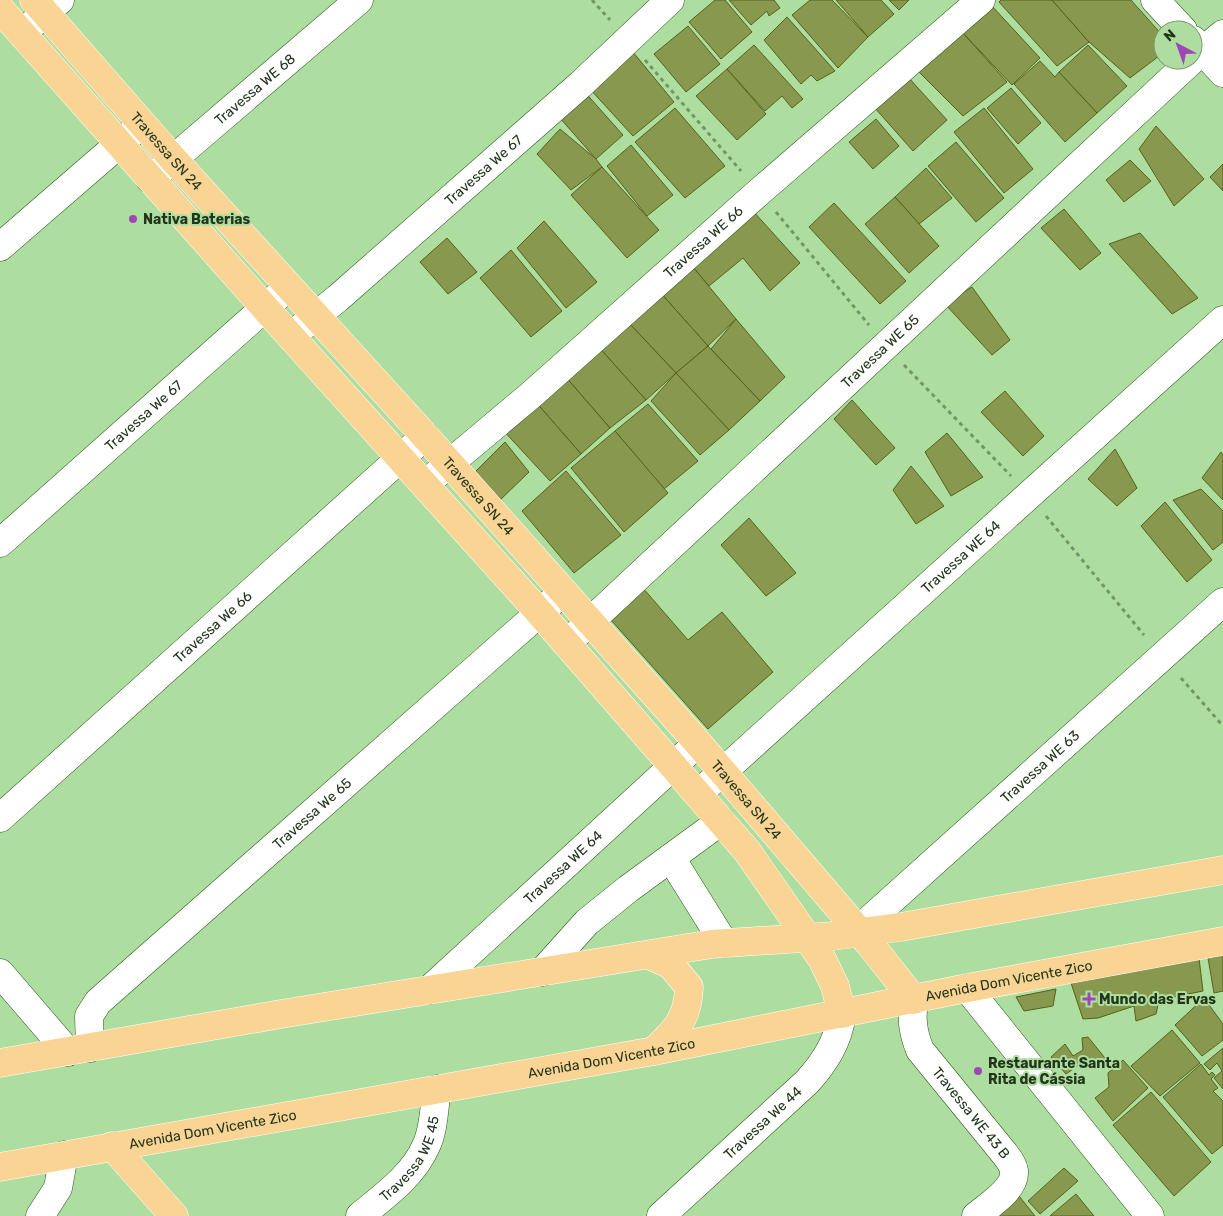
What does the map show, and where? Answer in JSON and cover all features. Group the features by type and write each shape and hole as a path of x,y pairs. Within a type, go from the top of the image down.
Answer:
{"main road":[{"name":"Travessa SN 24","path":"47,4 142,124 288,288 425,436 698,743 858,931 914,1000"},
{"path":"0,9 290,336 539,612 721,821 772,884 808,937 835,986 842,1014"},
{"path":"0,1063 429,990 724,943 808,937 901,926 1223,870"},
{"name":"Avenida Dom Vicente Zico","path":"0,1167 654,1051 967,988 1223,941"},
{"path":"650,955 671,965 689,987 688,1007 683,1019 676,1030 654,1051"},
{"path":"112,1146 174,1216"}],"street":[{"name":"Travessa WE 68","path":"150,179 359,0"},
{"name":"Travessa We 67","path":"290,336 338,298 580,85 670,0"},
{"name":"Travessa WE 66","path":"425,484 531,395 759,192 981,0"},
{"path":"1155,0 1174,20"},
{"path":"22,33 47,4"},
{"path":"1203,51 1223,73"},
{"name":"Travessa WE 65","path":"566,643 1179,70"},
{"path":"0,247 142,124"},
{"name":"Travessa We 67","path":"0,543 288,288"},
{"name":"Travessa WE 64","path":"698,794 1223,320"},
{"name":"Travessa We 66","path":"0,818 425,436"},
{"name":"Travessa We 65","path":"79,1050 89,1016 98,1002 562,592"},
{"name":"Travessa WE 63","path":"858,931 1223,602"},
{"name":"Travessa WE 64","path":"429,990 698,743"},
{"path":"542,972 587,922 721,821"},
{"path":"671,858 724,943"},
{"path":"0,973 79,1050"},
{"path":"967,988 1150,1216"},
{"name":"Travessa WE 43 B","path":"914,1000 911,1017 914,1035 920,1050 1004,1153 1013,1168 1014,1173 1008,1186 976,1216"},
{"name":"Travessa We 44","path":"661,1216 807,1082 824,1063 834,1045 842,1014"},
{"name":"Travessa WE 45","path":"360,1216 394,1186 418,1160 427,1144 437,1089"},
{"path":"40,1216 58,1188 64,1156"}],"building":[{"path":"715,0 725,0 752,32 721,59 689,22"},
{"path":"729,0 774,0 780,8 769,16 767,11 751,25"},
{"path":"810,0 832,0 868,37 838,68 792,15"},
{"path":"836,0 881,0 894,14 868,37"},
{"path":"889,0 909,0 899,10"},
{"path":"1001,0 1052,0 1089,42 1057,66 999,2"},
{"path":"1052,0 1131,0 1153,25 1153,61 1130,78 1089,42"},
{"path":"991,5 1040,58 1012,85 962,32"},
{"path":"787,17 835,71 817,81 811,75 801,84 764,40"},
{"path":"688,26 720,64 686,92 654,54"},
{"path":"962,32 1007,82 963,116 916,69"},
{"path":"754,45 803,99 792,108 782,96 765,111 727,69"},
{"path":"1088,45 1127,86 1097,113 1059,72"},
{"path":"628,46 674,102 633,136 589,88"},
{"path":"1040,61 1055,77 1059,72 1097,113 1065,142 1014,84"},
{"path":"727,69 766,114 737,140 696,96"},
{"path":"908,77 947,120 913,151 874,107"},
{"path":"1011,88 1041,123 1018,144 987,108"},
{"path":"582,89 623,135 596,159 559,117"},
{"path":"675,108 725,166 685,198 635,142"},
{"path":"984,108 1033,169 1004,193 954,132"},
{"path":"876,119 899,146 873,169 849,142"},
{"path":"1156,126 1204,179 1174,206 1139,149"},
{"path":"560,129 596,159 602,167 571,190 537,154"},
{"path":"956,142 1004,198 976,222 928,166"},
{"path":"631,145 673,195 647,216 607,166"},
{"path":"1130,160 1151,181 1124,202 1106,180"},
{"path":"1223,164 1223,191 1210,177"},
{"path":"602,167 659,230 627,258 571,195"},
{"path":"926,168 952,198 919,224 895,197"},
{"path":"895,197 939,246 909,273 865,224"},
{"path":"834,203 906,281 880,304 809,227"},
{"path":"1064,209 1101,253 1080,270 1041,228"},
{"path":"753,211 800,263 770,291 743,258 709,286 692,266"},
{"path":"544,221 597,282 566,308 517,248"},
{"path":"1140,233 1198,298 1172,314 1109,244"},
{"path":"447,238 477,272 448,294 420,262"},
{"path":"511,250 562,311 531,337 480,278"},
{"path":"692,266 736,319 708,346 658,290"},
{"path":"972,287 1010,340 992,355 945,304"},
{"path":"658,290 708,346 676,373 628,322"},
{"path":"736,319 785,377 760,401 711,349"},
{"path":"628,322 676,373 646,400 597,345"},
{"path":"597,345 646,400 610,428 564,375"},
{"path":"708,346 760,401 729,430 676,373"},
{"path":"676,373 729,430 700,455 651,401"},
{"path":"564,375 610,428 581,454 535,401"},
{"path":"1005,391 1044,436 1023,456 981,412"},
{"path":"852,400 895,448 876,465 834,419"},
{"path":"535,401 581,454 550,481 502,429"},
{"path":"648,404 698,461 664,489 615,431"},
{"path":"615,431 668,493 624,532 571,468"},
{"path":"947,433 983,477 951,496 925,452"},
{"path":"505,442 529,472 497,503 471,476"},
{"path":"1115,449 1137,488 1117,506 1088,479"},
{"path":"1221,452 1223,455 1223,500 1202,478"},
{"path":"911,466 944,506 916,524 893,490"},
{"path":"566,471 621,535 574,573 522,511"},
{"path":"1201,489 1223,511 1223,542 1213,550 1173,500"},
{"path":"1165,502 1212,560 1187,582 1141,526"},
{"path":"749,518 796,573 766,596 721,545"},
{"path":"642,587 688,640 722,612 773,672 708,729 611,620"},
{"path":"1223,955 1223,991 1214,993 1208,958"},
{"path":"1199,958 1203,991 1159,1000 1156,1014 1136,1021 1134,1006 1098,1018 1083,1019 1070,980"},
{"path":"1056,989 1053,1006 1024,1011 1016,997"},
{"path":"1204,998 1223,1024 1223,1040 1202,1056 1175,1025"},
{"path":"1172,1030 1200,1063 1160,1096 1131,1066"},
{"path":"1088,1037 1105,1058 1097,1065 1086,1060 1066,1074 1051,1057 1065,1044 1073,1056 1083,1050 1082,1038"},
{"path":"1223,1048 1223,1089 1214,1078 1222,1071 1217,1063 1210,1070 1204,1064"},
{"path":"1123,1060 1148,1088 1113,1121 1095,1098 1109,1087 1108,1073"},
{"path":"1201,1064 1209,1075 1212,1072 1215,1075 1211,1079 1218,1088 1213,1091 1223,1101 1223,1145 1212,1154 1163,1097"},
{"path":"1151,1092 1211,1162 1174,1196 1113,1125"},
{"path":"1064,1168 1078,1181 1040,1214 1028,1201"},
{"path":"1015,1191 1035,1216 993,1216"},
{"path":"1076,1194 1094,1216 1050,1216 1051,1215"}],"place":[{"name":"Nativa Baterias","path":"133,219"},
{"name":"Mundo das Ervas","path":"1089,999"},
{"name":"Restaurante Santa Rita de Cássia","path":"978,1071"}]}
